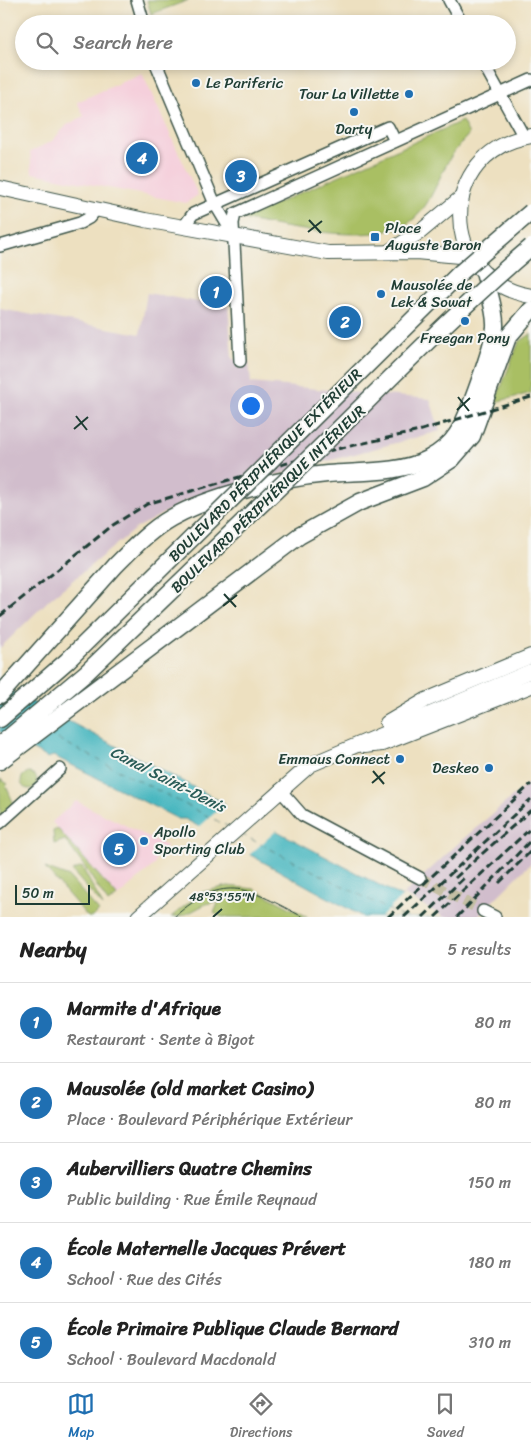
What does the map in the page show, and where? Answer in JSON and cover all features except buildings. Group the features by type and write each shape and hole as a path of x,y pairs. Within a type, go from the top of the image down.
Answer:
{"highway":[{"name":"BOULEVARD PÉRIPHÉRIQUE EXTÉRIEUR","path":"0,719 67,661 460,273 531,212"},
{"name":"BOULEVARD PÉRIPHÉRIQUE INTÉRIEUR","path":"0,745 86,673 324,446 463,307 531,247"},
{"path":"0,695 44,648 116,565 136,545 170,519 209,502 274,484 313,476 394,468 418,463 437,454 456,436 471,405 494,328 485,275"},
{"path":"0,761 106,684 299,536 360,502 423,478 458,454 475,430 508,337 531,310"},
{"path":"354,472 363,483 364,491 360,502"}],"main road":[{"path":"527,137 502,145 484,158 470,176 462,197 460,216 462,234 470,257 485,275 506,289 531,296"},
{"path":"0,188 145,220 233,234 328,253 388,252 470,257"},
{"path":"388,252 420,232 462,197"},
{"path":"346,748 426,700 531,656"},
{"path":"138,917 310,765 346,748 531,671"},
{"path":"346,748 382,744 531,686"}],"street":[{"path":"137,0 141,15"},
{"path":"449,0 457,15"},
{"path":"159,70 215,204 233,234"},
{"path":"486,70 527,137"},
{"path":"240,361 233,234 233,220 238,211 531,80"},
{"path":"184,226 193,214 388,127 395,141"},
{"path":"0,246 80,223 89,218 96,210"},
{"path":"0,823 60,769"},
{"path":"280,790 302,815 420,878"},
{"path":"484,911 495,917"}],"shaded area":[{"path":"142,73 198,195 186,203 32,173 30,152 52,141 67,125 84,116 77,102"},
{"path":"147,293 228,307 228,302 232,359 249,362 251,383 430,399 440,431 191,498 135,529 50,599 0,648 0,309 140,334"},
{"path":"531,781 531,863 477,917 379,917 463,839"},
{"path":"76,801 167,846 156,856 155,864 118,897 52,822"}],"green space":[{"path":"147,0 189,0 151,14"},
{"path":"462,121 469,134 450,158 421,212 400,227 381,232 358,234 334,233 309,231 247,220 246,217"},
{"path":"531,334 531,393 495,402 519,342"},
{"path":"26,773 32,773 37,778 35,787 26,789 21,784 21,778"},
{"path":"0,779 8,784 6,786 14,804 0,817"},
{"path":"58,829 117,896 108,903 65,840 54,844 53,831"},
{"path":"82,867 103,906 72,871"},
{"path":"45,868 69,877 99,911 93,917 88,917"},
{"path":"228,886 254,889 308,917 222,917 214,913 219,901 206,904 184,915 171,917 202,892"}],"water":[{"name":"Canal Saint-Denis","path":"0,685 440,917 363,917 185,819 178,819 58,758 53,756 48,758 0,732"}],"pier":[{"path":"227,802 278,829 247,857 197,829"},
{"path":"404,895 441,915 443,917 381,917"}],"ferry route":[{"path":"48,734 229,827"},
{"path":"241,834 403,917"}],"tunnel":[{"path":"420,878 483,911"}],"tram line":[{"path":"174,917 192,903 208,894 223,889 238,889 252,893 303,917"}],"railway":[{"path":"0,616 113,525 147,504 332,450 415,432 531,397"},
{"path":"388,917 531,784"},
{"path":"404,917 531,799"},
{"path":"455,878 531,810"},
{"path":"435,917 531,828"},
{"path":"457,917 531,840"},
{"path":"499,883 531,851"},
{"path":"423,917 466,876"}],"place":[{"name":"Le Pariferic","path":"196,83"},
{"name":"Tour La Villette","path":"409,94"},
{"name":"Darty","path":"354,112"},
{"name":"École Maternelle Jacques Prévert","path":"142,158"},
{"name":"Aubervilliers Quatre Chemins","path":"241,176"},
{"name":"Place Auguste Baron","path":"375,237"},
{"name":"Marmite d'Afrique","path":"216,292"},
{"name":"Mausolée de Lek & Sowat","path":"381,294"},
{"name":"Freegan Pony","path":"465,321"},
{"name":"Mausolée (old market Casino)","path":"345,322"},
{"name":"Emmaus Connect","path":"400,759"},
{"name":"Deskeo","path":"489,768"},
{"name":"Apollo Sporting Club","path":"144,841"},
{"name":"École Primaire Publique Claude Bernard","path":"119,849"}]}
